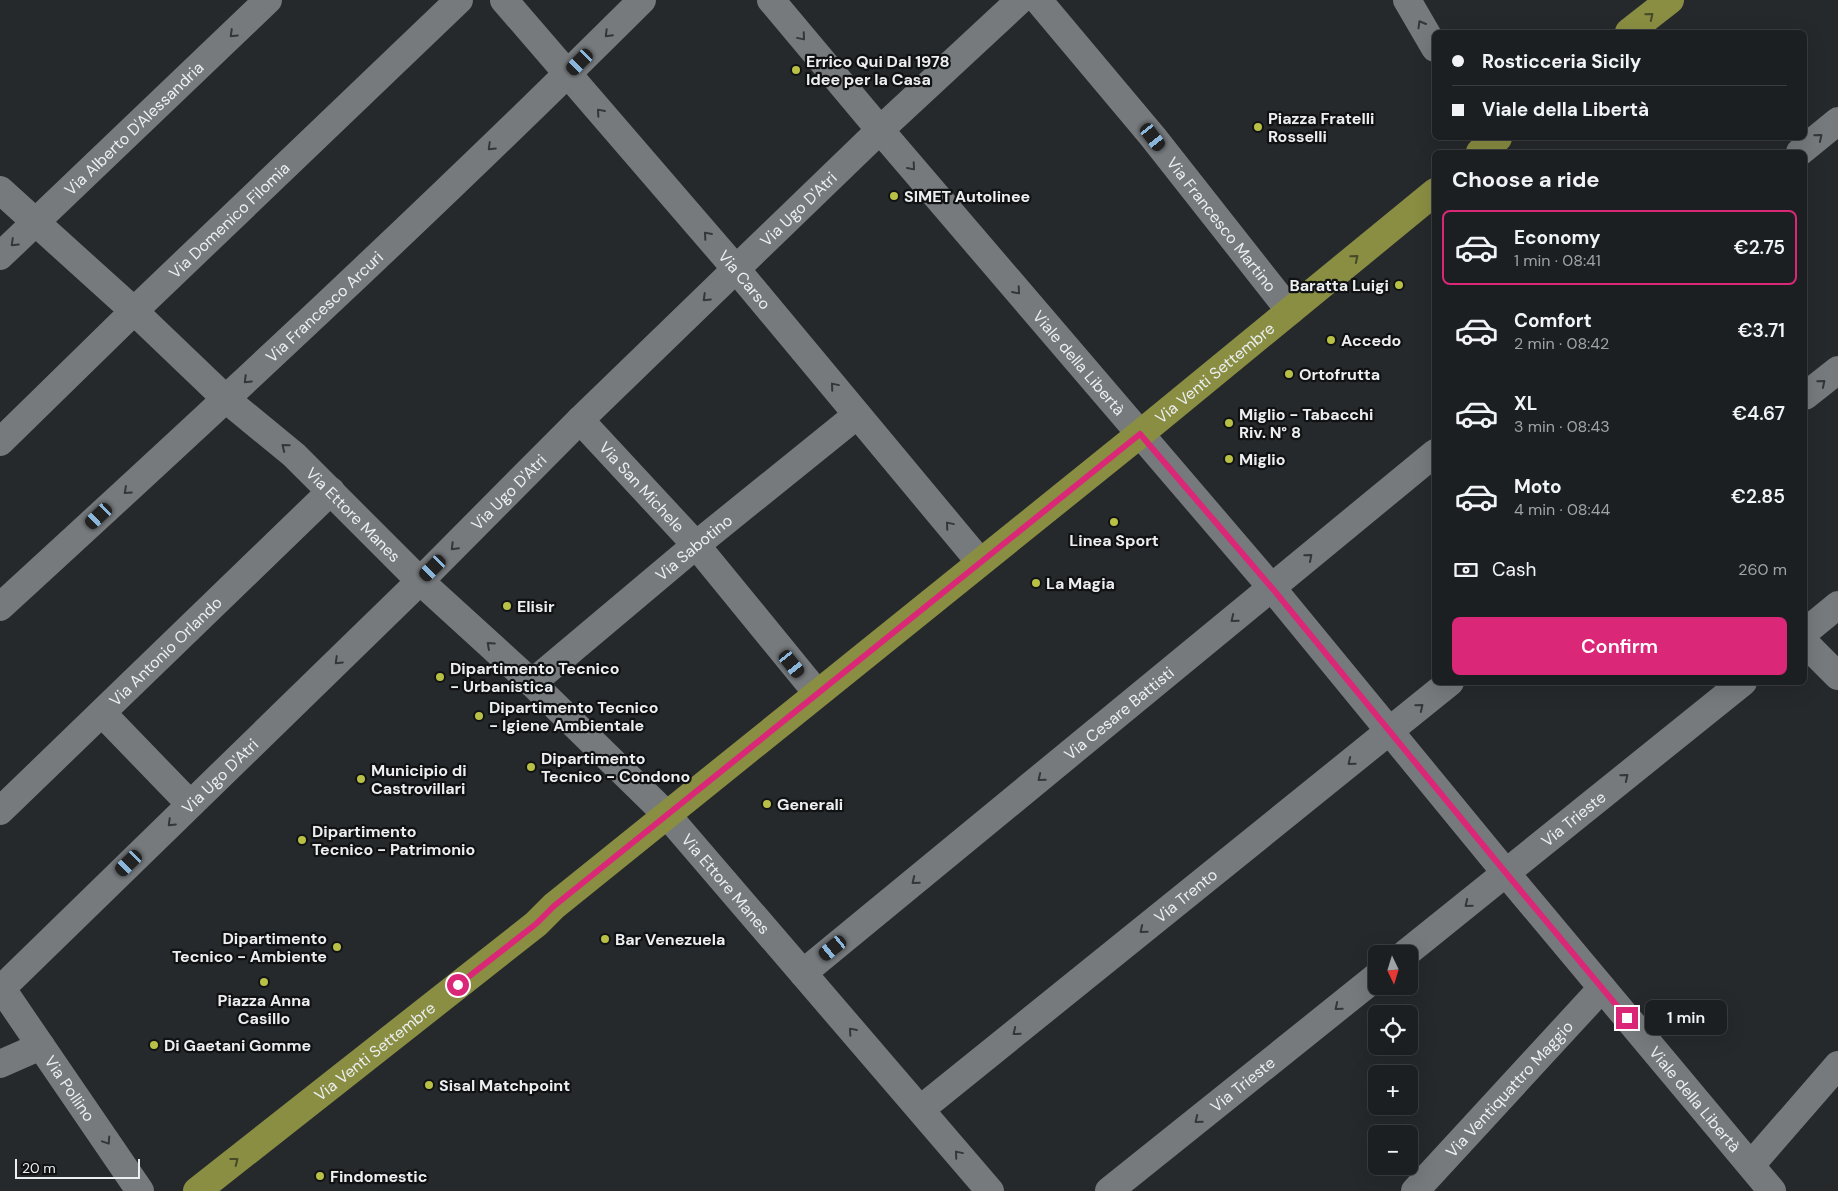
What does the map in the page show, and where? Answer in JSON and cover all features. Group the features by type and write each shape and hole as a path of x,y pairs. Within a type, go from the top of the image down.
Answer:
{"main road":[{"path":"1632,30 1670,0"},
{"name":"Via Venti Settembre","path":"197,1191 536,924 554,906 1140,434 1432,194"}],"street":[{"name":"Via Alberto D'Alessandria","path":"0,256 268,0"},
{"name":"Via Domenico Filomia","path":"0,442 134,310 459,0"},
{"name":"Via Carso","path":"504,0 736,269 980,562"},
{"name":"Via Francesco Arcuri","path":"0,607 227,400 568,74 642,0"},
{"name":"Viale della Libertà","path":"771,0 1272,588 1389,732 1772,1191"},
{"name":"Via Ugo D'Atri","path":"1,987 420,581 580,420 880,130 1020,0"},
{"name":"Via Francesco Martino","path":"1038,0 1153,137 1290,311"},
{"path":"1407,0 1432,43"},
{"path":"1802,150 1838,121"},
{"name":"Via Ettore Manes","path":"0,190 134,310 227,400 294,455 420,581 532,683 668,816 990,1191"},
{"path":"1807,394 1838,370"},
{"name":"Via Sabotino","path":"532,683 696,545 857,414"},
{"name":"Via San Michele","path":"580,420 696,545 817,693"},
{"name":"Via Cesare Battisti","path":"802,973 1432,455"},
{"name":"Via Antonio Orlando","path":"0,811 331,491"},
{"path":"1807,630 1838,606"},
{"path":"1807,645 1838,676"},
{"name":"Via Trento","path":"921,1109 1446,685"},
{"name":"Via Trieste","path":"1416,945 1739,685"},
{"path":"102,713 190,804"},
{"name":"Via Trieste","path":"1109,1191 1368,983"},
{"name":"Via Pollino","path":"1,987 140,1191"},
{"name":"Via Ventiquattro Maggio","path":"1415,1191 1602,988"},
{"path":"0,1064 41,1046"},
{"path":"1751,1166 1838,1065"}],"place":[{"name":"Errico Qui Dal 1978 Idee per la Casa","path":"796,70"},
{"name":"Piazza Fratelli Rosselli","path":"1258,127"},
{"name":"SIMET Autolinee","path":"894,196"},
{"name":"Baratta Luigi","path":"1399,285"},
{"name":"Accedo","path":"1331,340"},
{"name":"Ortofrutta","path":"1289,374"},
{"name":"Miglio - Tabacchi Riv. N° 8","path":"1229,423"},
{"name":"Miglio","path":"1229,459"},
{"name":"Linea Sport","path":"1114,522"},
{"name":"La Magia","path":"1036,583"},
{"name":"Elisir","path":"507,606"},
{"name":"Dipartimento Tecnico - Urbanistica","path":"440,677"},
{"name":"Dipartimento Tecnico - Igiene Ambientale","path":"479,716"},
{"name":"Dipartimento Tecnico - Condono","path":"531,767"},
{"name":"Municipio di Castrovillari","path":"361,779"},
{"name":"Generali","path":"767,804"},
{"name":"Dipartimento Tecnico - Patrimonio","path":"302,840"},
{"name":"Bar Venezuela","path":"605,939"},
{"name":"Dipartimento Tecnico - Ambiente","path":"337,947"},
{"name":"Piazza Anna Casillo","path":"264,982"},
{"name":"Di Gaetani Gomme","path":"154,1045"},
{"name":"Sisal Matchpoint","path":"429,1085"},
{"name":"Findomestic","path":"320,1176"}],"route":[{"path":"458,985 536,924 554,906 1140,434 1272,588 1627,1018"}]}
